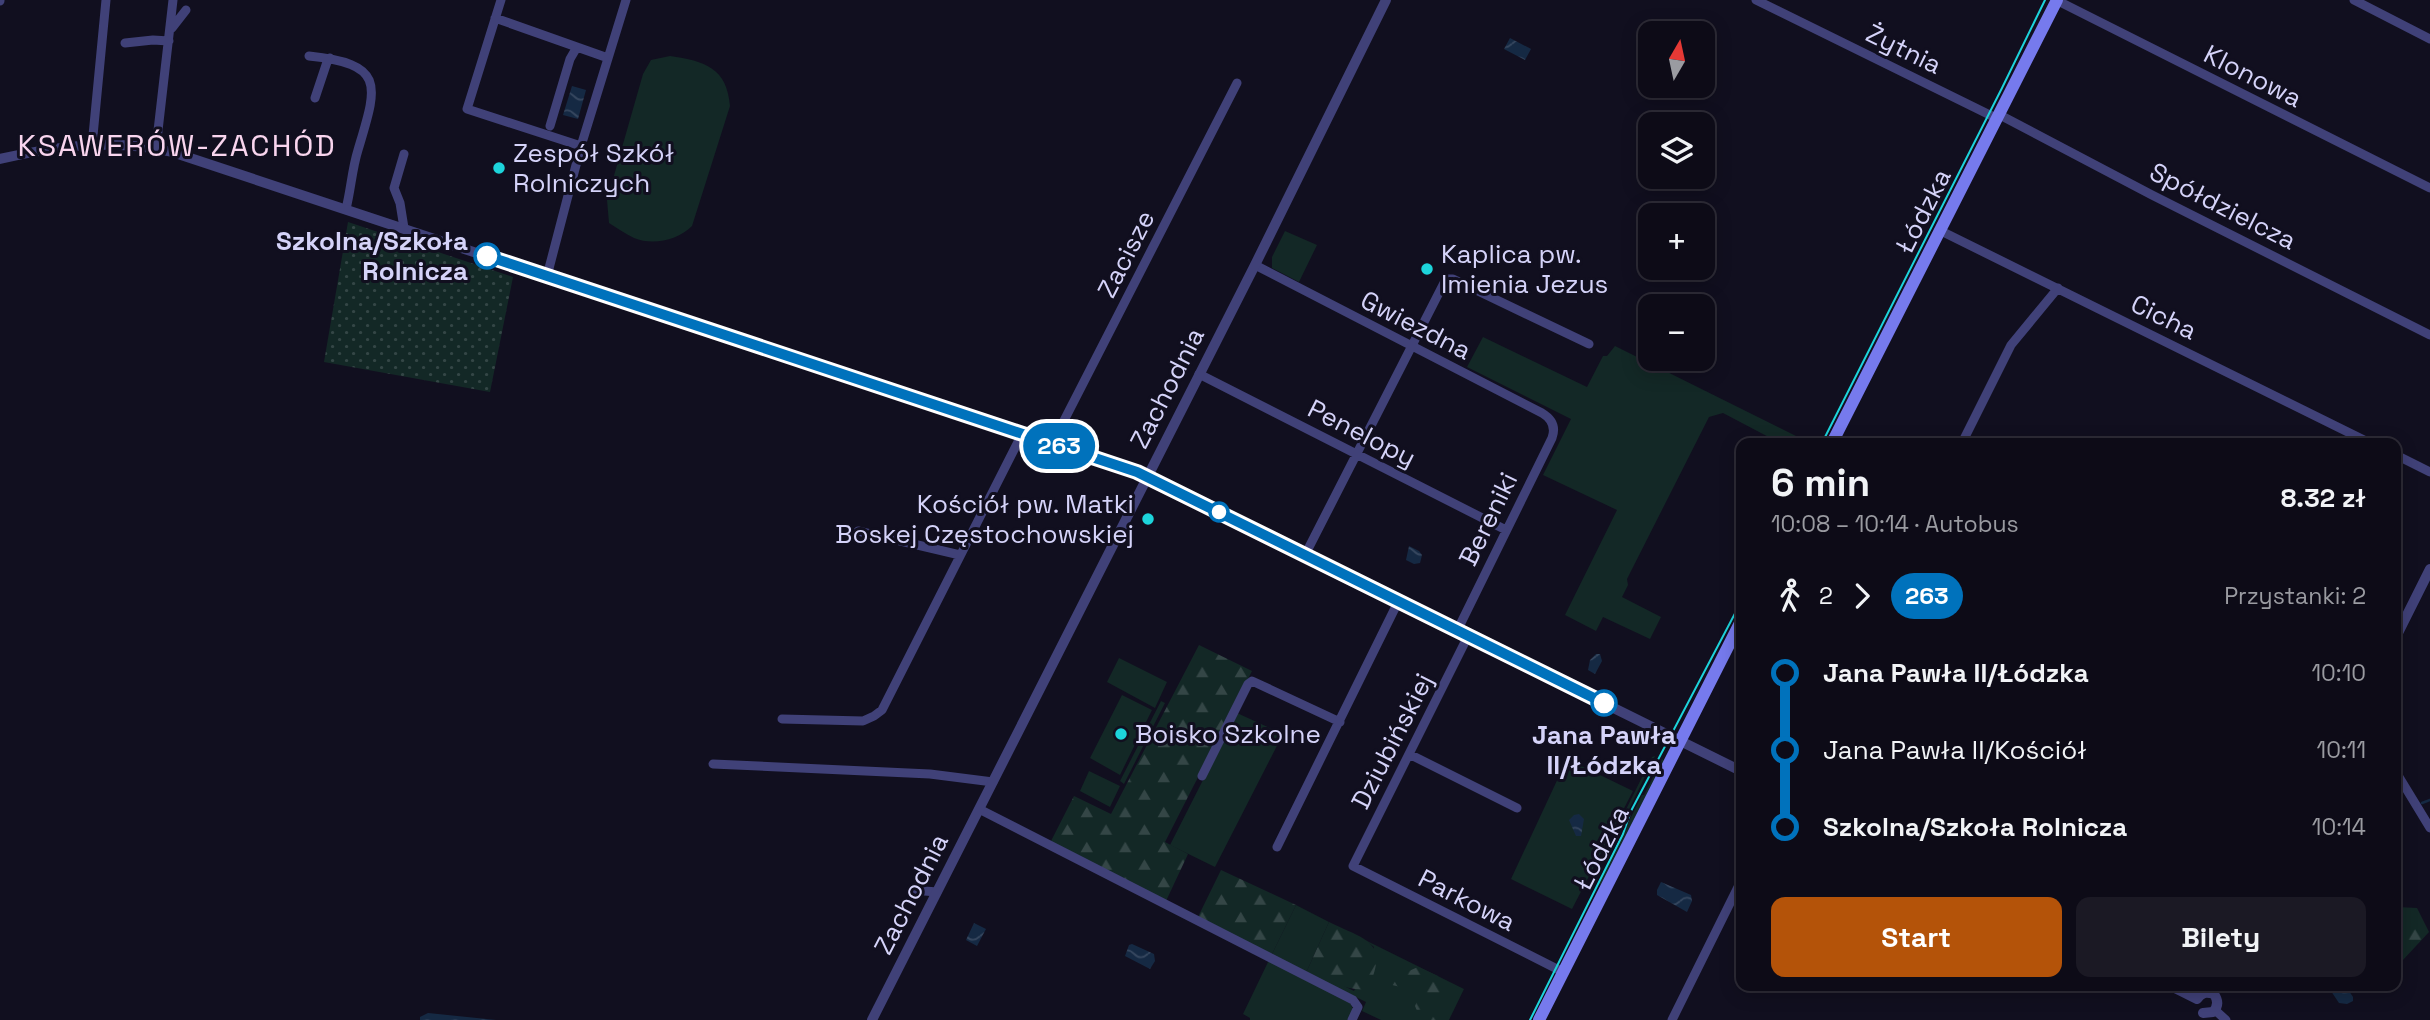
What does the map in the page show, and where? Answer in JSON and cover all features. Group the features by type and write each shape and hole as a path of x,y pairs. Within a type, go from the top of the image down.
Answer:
{"main road":[{"name":"Łódzka","path":"1835,438 2057,0"},
{"name":"Łódzka","path":"1539,1020 1736,631"}],"street":[{"path":"92,146 106,0"},
{"path":"156,148 173,0"},
{"path":"501,0 467,109 581,146"},
{"path":"547,276 581,146 626,0"},
{"name":"Zachodnia","path":"872,1020 1255,265 1386,0"},
{"name":"Żytnia","path":"1756,0 1997,116"},
{"name":"Klonowa","path":"2057,0 2430,188"},
{"path":"2354,0 2430,38"},
{"path":"169,37 177,19 186,10"},
{"path":"495,18 608,58"},
{"path":"125,43 169,37"},
{"path":"550,125 570,59 577,47"},
{"path":"309,56 330,58 356,66 372,84 372,103 354,162 346,209"},
{"path":"315,98 330,58"},
{"name":"Zacisze","path":"1052,444 1237,83"},
{"name":"Spółdzielcza","path":"1997,116 2430,335"},
{"path":"0,159 40,151 92,146 156,148 1022,433 1147,477 1736,768"},
{"path":"404,154 394,188 400,203 404,228"},
{"name":"Cicha","path":"1939,230 2360,438"},
{"name":"Gwiezdna","path":"1255,265 1542,413 1549,418 1553,426"},
{"path":"1305,555 1448,278 1588,344"},
{"path":"1964,438 2011,345 2058,288"},
{"name":"Penelopy","path":"1199,374 1506,530"},
{"name":"Bereniki","path":"1457,631 1552,438 1553,426"},
{"path":"782,719 863,721 882,710 1022,433"},
{"path":"2401,458 2430,472"},
{"path":"858,531 960,555"},
{"path":"2401,627 2430,569"},
{"path":"1277,847 1398,602"},
{"name":"Dziubińskiej","path":"1353,866 1468,636"},
{"path":"1202,776 1248,684 1252,681 1340,722"},
{"path":"1409,754 1517,808"},
{"path":"713,764 930,774 993,782"},
{"path":"2401,779 2426,812 2430,828"},
{"path":"979,809 1353,1000 1358,1007 1352,1020"},
{"name":"Parkowa","path":"1353,866 1563,972"},
{"path":"912,890 937,892"},
{"path":"1672,1020 1736,891"},
{"path":"2181,991 2197,999"},
{"path":"2212,991 2203,993 2197,999 2197,1007 2201,1016 2216,1010"},
{"path":"2216,991 2216,1010"},
{"path":"2216,1010 2226,1020"}],"green space":[{"path":"670,56 704,64 712,69 724,83 730,106 692,226 673,238 641,240 609,223 607,200 643,74 651,60"},
{"path":"348,222 513,277 490,392 324,362"},
{"path":"1285,231 1317,245 1299,282 1272,268 1272,257"},
{"path":"1483,337 1587,387 1603,356 1607,356 1615,346 1638,357 1638,371 1665,371 1800,438 1770,438 1723,413 1709,417 1627,579 1628,585 1622,597 1661,617 1650,639 1603,617 1596,631 1565,615 1617,510 1543,475 1571,419 1467,367"},
{"path":"1199,645 1252,671 1165,842 1188,854 1166,901 1050,843 1074,796 1111,814"},
{"path":"1119,658 1167,682 1155,708 1107,682"},
{"name":"Boisko Szkolne","path":"1122,695 1152,710 1120,775 1090,758"},
{"path":"1161,701 1165,703 1124,784 1120,781"},
{"path":"1237,713 1283,734 1215,867 1170,845"},
{"path":"1655,756 1594,881 1591,880 1652,757"},
{"path":"1567,759 1633,791 1572,909 1511,879"},
{"path":"1662,759 1665,761 1601,885 1599,884 1631,817"},
{"path":"1089,771 1120,786 1110,807 1080,791"},
{"path":"1221,870 1296,905 1271,956 1197,919"},
{"path":"1296,905 1329,922 1306,973 1271,956"},
{"path":"2401,907 2417,908 2429,932 2402,961"},
{"path":"1329,922 1371,945 1376,961 1368,989 1345,987 1306,973"},
{"path":"1365,940 1464,989 1449,1020 1381,1020 1362,1011 1366,1002 1306,973 1354,991 1374,947"},
{"path":"1269,960 1349,1001 1353,1009 1349,1020 1250,1020 1243,1014"},
{"path":"1418,967 1438,976 1446,1002 1438,1020 1426,1019 1419,1014 1415,1006 1419,997 1413,990 1388,984"}],"water":[{"path":"1510,38 1531,49 1525,60 1504,49"},
{"path":"572,86 586,90 578,119 563,115"},
{"path":"1409,546 1422,555 1420,563 1414,564 1406,560"},
{"path":"1600,654 1602,661 1595,674 1588,670 1590,660"},
{"path":"1579,814 1584,819 1581,836 1576,836 1569,820"},
{"path":"1661,882 1691,895 1692,901 1687,912 1657,895"},
{"path":"974,923 986,929 977,946 966,940"},
{"path":"1132,944 1154,954 1155,961 1150,969 1125,956"},
{"path":"2331,991 2349,991 2353,1001 2347,1004 2339,1003"},
{"path":"428,1013 496,1020 420,1020 420,1017"}],"waterway":[{"path":"2422,803 2430,800"}],"tram line":[{"path":"1825,438 2045,0"},
{"path":"1530,1020 1623,834 1631,811 1736,612"}],"bus line":[{"name":"263","path":"487,256 1137,472 1604,703"}],"place":[{"name":"Zespół Szkół Rolniczych","path":"499,168"},
{"name":"Szkolna/Szkoła Rolnicza","path":"487,256"},
{"name":"Kaplica pw. Imienia Jezus","path":"1427,269"},
{"name":"Kościół pw. Matki Boskej Częstochowskiej","path":"1148,519"},
{"name":"Jana Pawła II/Łódzka","path":"1604,703"},
{"name":"Boisko Szkolne","path":"1121,734"}],"district":[{"name":"KSAWERÓW-ZACHÓD","path":"177,146"}]}
